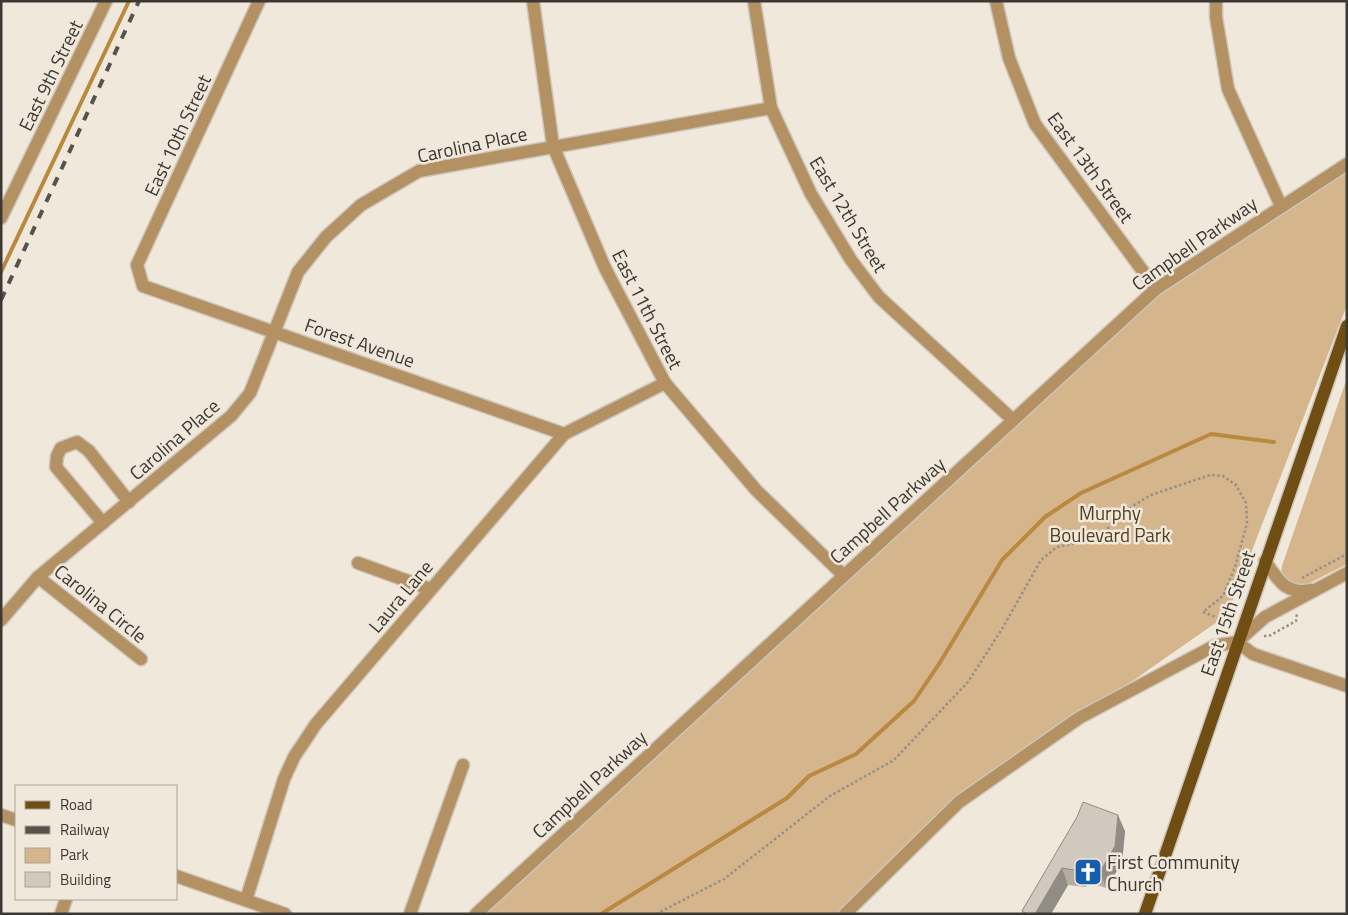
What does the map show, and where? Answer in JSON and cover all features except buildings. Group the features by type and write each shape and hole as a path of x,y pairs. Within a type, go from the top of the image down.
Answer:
{"main road":[{"name":"East 15th Street","path":"1145,914 1347,326"}],"street":[{"name":"East 9th Street","path":"1,218 106,1"},
{"name":"East 10th Street","path":"143,286 137,265 259,1"},
{"name":"East 11th Street","path":"533,1 553,146 605,268 665,383 756,490 843,575"},
{"name":"East 12th Street","path":"754,1 772,108 811,194 851,260 879,297 1013,420"},
{"name":"East 13th Street","path":"996,1 1009,58 1035,124 1156,289"},
{"path":"1216,1 1216,17 1228,89 1281,206"},
{"name":"Carolina Place","path":"1,620 38,577 231,416 250,393 272,331 298,272 326,237 362,205 419,171 772,108"},
{"name":"Campbell Parkway","path":"476,914 1156,289 1347,164"},
{"name":"Forest Avenue","path":"143,286 564,434"},
{"name":"Laura Lane","path":"246,900 284,779 294,757 316,724 564,434 665,383"},
{"name":"Carolina Place","path":"103,523 56,467 57,456 61,448 77,442 89,451 129,502"},
{"path":"1265,561 1284,587 1301,592 1319,588"},
{"path":"358,563 430,589"},
{"path":"845,914 959,802 1072,724 1214,646 1237,642 1265,617 1347,573"},
{"name":"Carolina Circle","path":"38,577 141,659"},
{"path":"1237,642 1253,654 1347,686"},
{"path":"410,914 463,764"},
{"path":"1,815 15,820"},
{"path":"178,877 285,914"},
{"path":"61,914 66,900"}],"path":[{"path":"656,914 724,879 824,801 894,760 968,682 1002,629 1041,560 1057,547 1096,538 1134,505 1151,495 1210,475 1222,476 1236,485 1246,503 1247,523 1235,567 1223,596 1203,612 1224,620"},
{"path":"1300,586 1300,578 1347,554"},
{"path":"1264,636 1269,636 1296,621 1298,609"}],"green space":[{"name":"Murphy Boulevard Park","path":"1347,164 1347,305 1227,615 959,802 845,914 476,914 1156,289"},
{"path":"1347,378 1347,564 1306,585 1298,586 1281,576 1282,566"}],"waterway":[{"path":"1,272 129,1"},
{"path":"601,914 787,798 809,776 856,754 914,701 939,664 1002,560 1045,517 1081,493 1211,434 1274,442"}],"railway":[{"path":"1,300 139,1"}],"place":[{"name":"First Community Church","path":"1088,872"}]}
